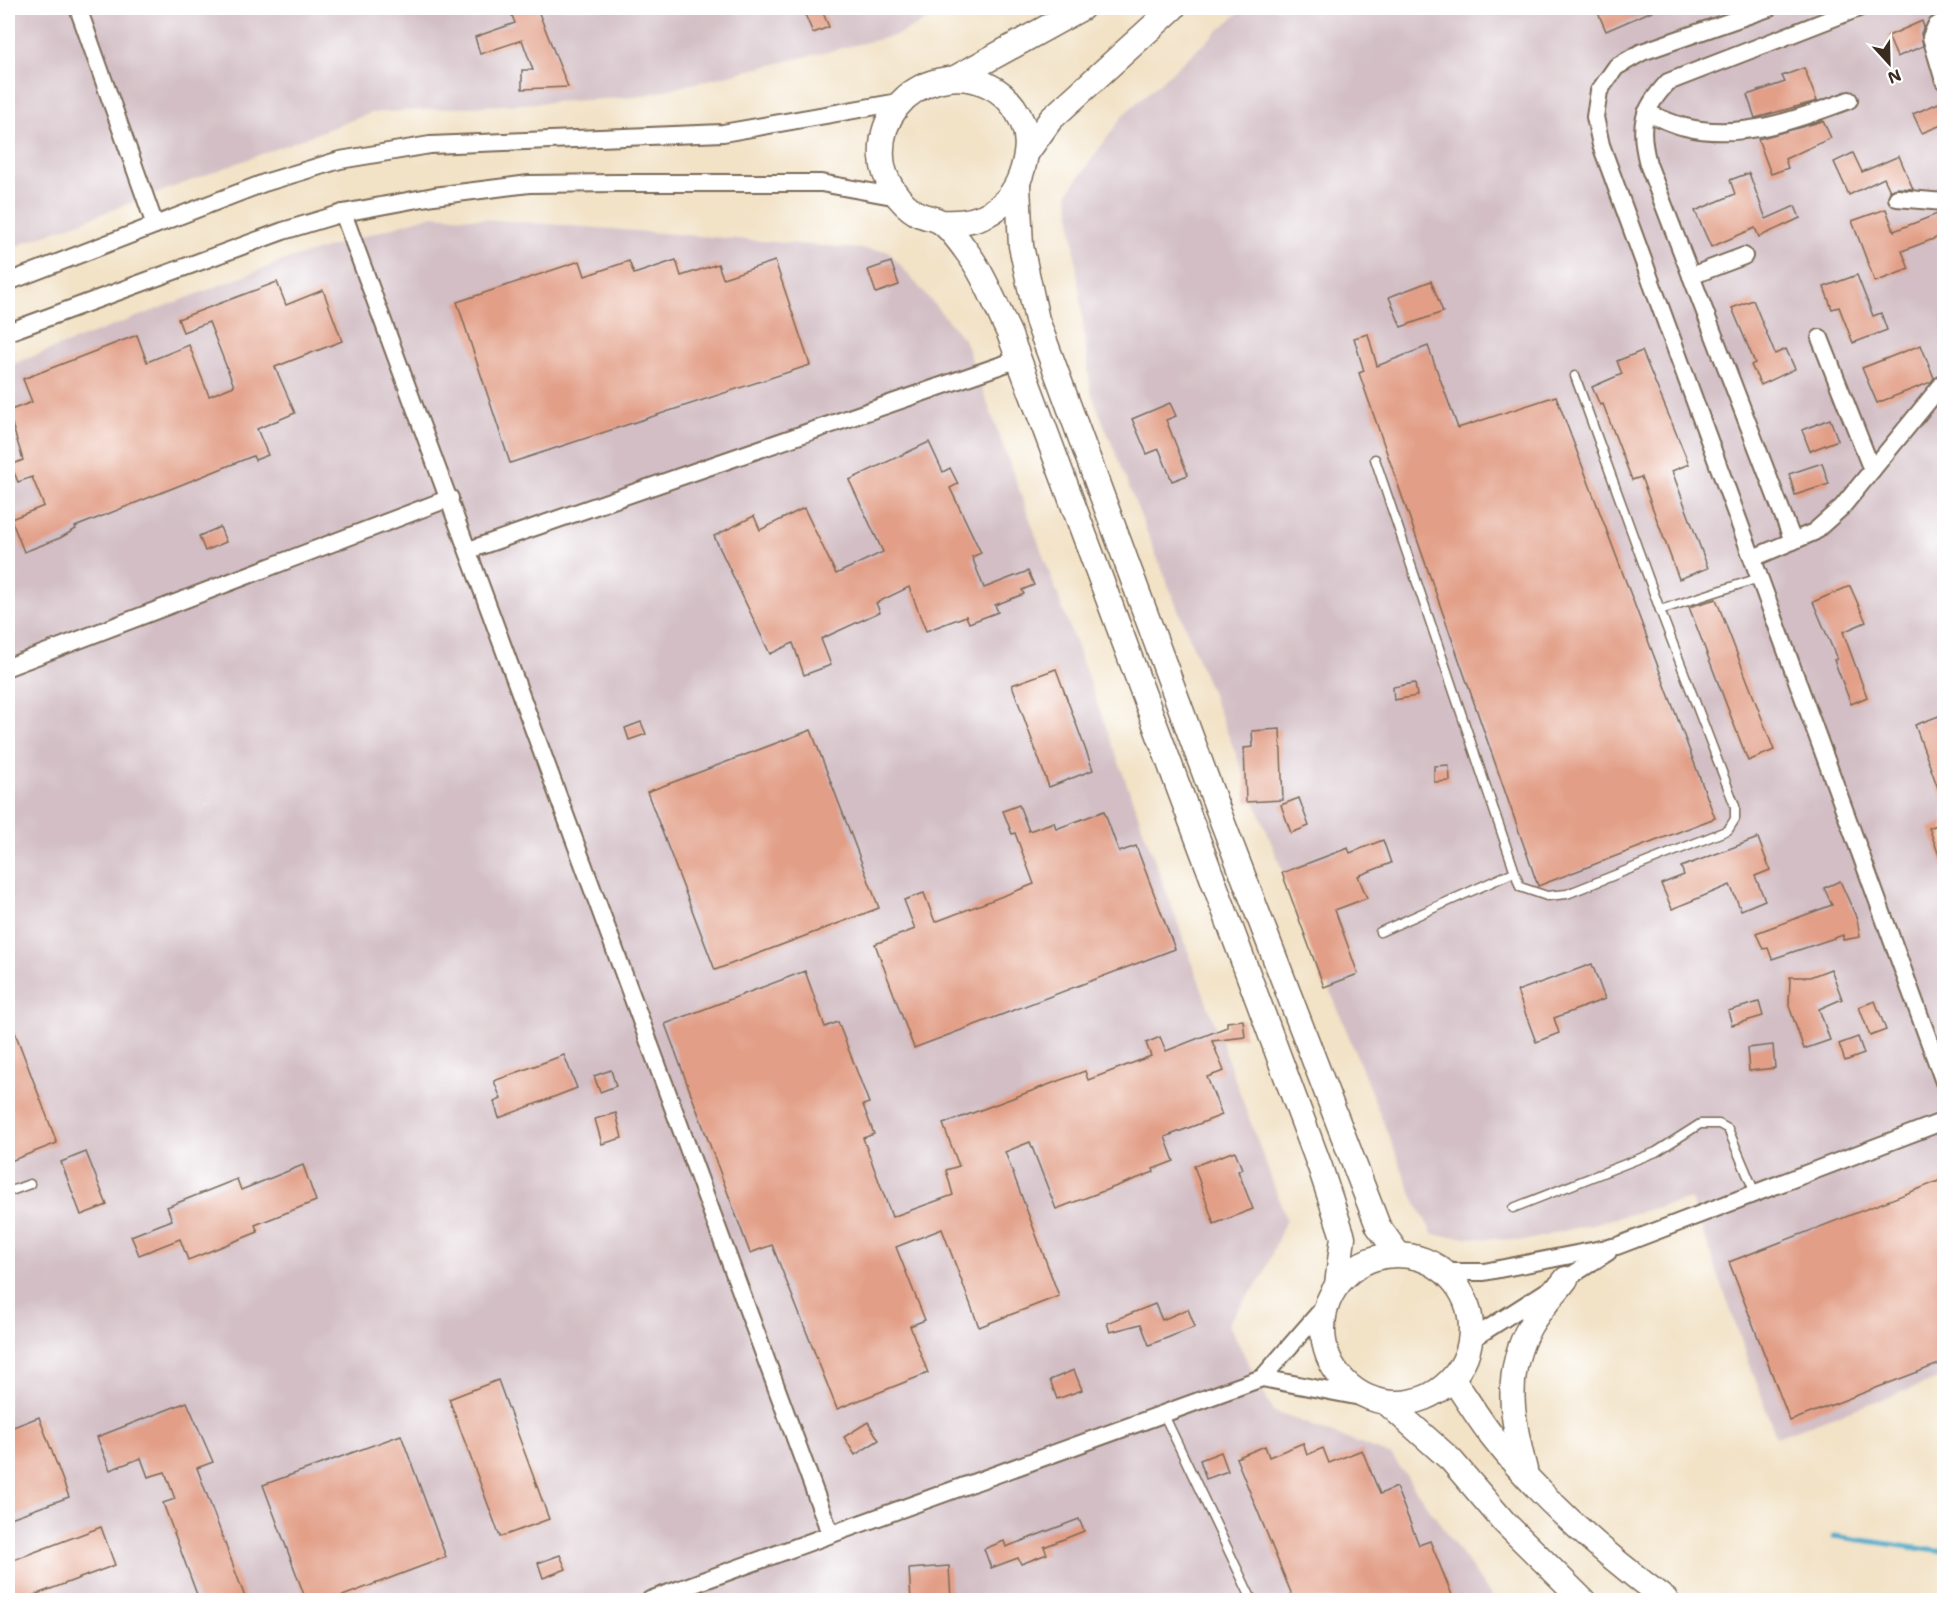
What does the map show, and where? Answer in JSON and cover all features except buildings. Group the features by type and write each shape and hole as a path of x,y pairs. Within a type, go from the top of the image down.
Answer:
{"street":[{"path":"78,8 155,225"},
{"path":"955,78 1082,8"},
{"path":"1173,8 1051,119 1028,151 1018,186 1021,246 1037,320 1224,826 1373,1215 1398,1254"},
{"path":"1769,8 1642,52 1616,67 1599,92 1595,117 1601,145 1944,1082"},
{"path":"1793,541 1648,164 1642,141 1643,121 1653,98 1668,81 1859,8"},
{"path":"1944,21 1936,26 1931,37 1944,81"},
{"path":"1018,186 1006,202 985,216 958,223 941,222 917,213 898,196 889,184 882,159 885,125 899,102 924,84 939,79 965,78 996,90 1017,111 1024,126 1028,151"},
{"path":"1646,113 1686,127 1713,131 1740,130 1807,115 1849,100"},
{"path":"8,282 264,183 340,160 430,145 723,133 899,102"},
{"path":"8,332 283,231 343,213 434,196 529,184 821,183 898,196"},
{"path":"1897,198 1944,202"},
{"path":"343,213 830,1533"},
{"path":"941,222 973,260 1019,359 1320,1167 1343,1237 1332,1295 1322,1326 1324,1348 1333,1369 1348,1386 1377,1401 1451,1460 1505,1523 1583,1600"},
{"path":"1691,276 1744,256"},
{"path":"1821,338 1872,470"},
{"path":"469,550 1019,359"},
{"path":"1753,558 1814,532 1842,507 1944,382"},
{"path":"8,668 450,498"},
{"path":"1446,1272 1484,1272 1617,1246 1944,1121"},
{"path":"1472,1339 1617,1246"},
{"path":"650,1600 1262,1378 1353,1269 1374,1258 1398,1254 1424,1259 1446,1272 1463,1292 1471,1317 1472,1339 1466,1360 1453,1379 1434,1394 1412,1402 1377,1401 1262,1378"},
{"path":"1527,1475 1511,1411 1511,1380 1530,1326 1566,1279"},
{"path":"1453,1379 1492,1437 1546,1497 1638,1580 1666,1600"}],"lane":[{"path":"1375,459 1520,887 1547,896 1567,894 1728,830 1735,819 1735,806 1660,610 1575,376"},
{"path":"1660,610 1760,578"},
{"path":"1380,932 1514,872"},
{"path":"1513,1208 1656,1152 1700,1124 1719,1124 1728,1129 1755,1193"},
{"path":"8,1192 30,1184"},
{"path":"1164,1415 1252,1600"}],"shaded area":[{"path":"8,8 952,8 897,35 637,97 371,113 8,249"},
{"path":"1244,8 1944,8 1944,1377 1776,1437 1691,1199 1524,1241 1433,1235 1413,1197 1091,392 1068,193 1124,114"},
{"path":"433,215 888,251 964,339 1286,1219 1263,1276 1228,1323 1273,1411 1392,1456 1494,1600 8,1600 8,366 286,260"}],"waterway":[{"path":"1834,1536 1944,1552"}]}
